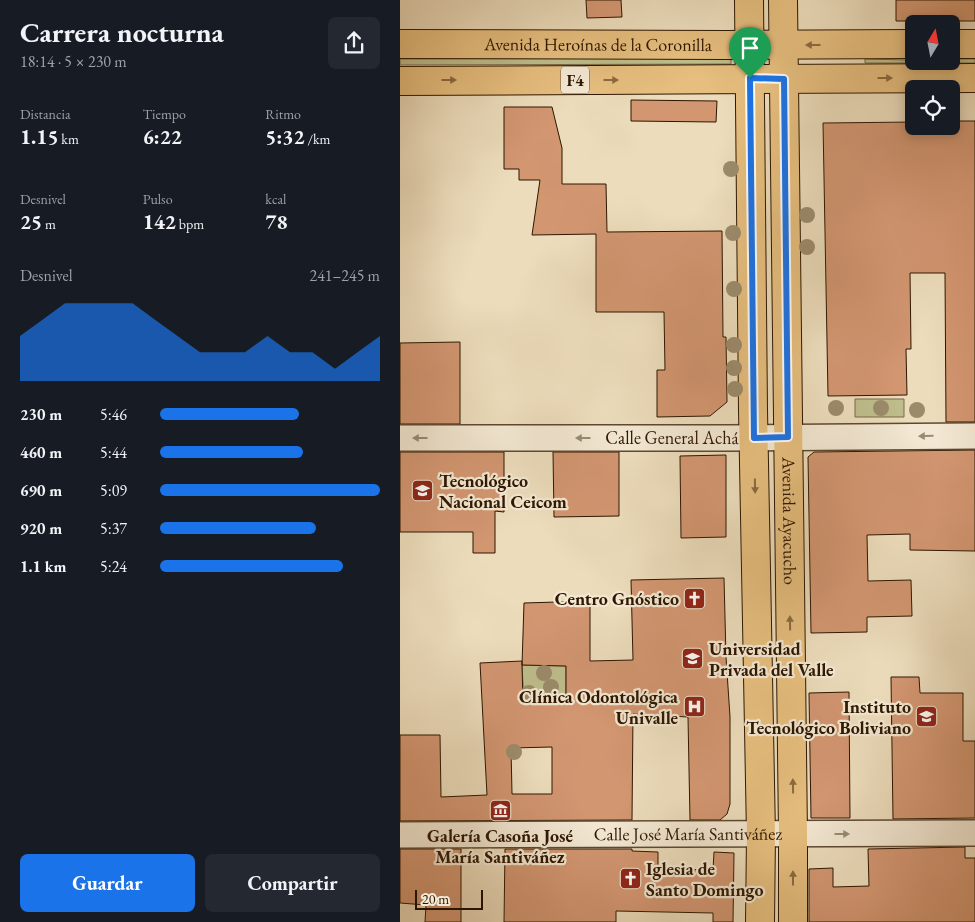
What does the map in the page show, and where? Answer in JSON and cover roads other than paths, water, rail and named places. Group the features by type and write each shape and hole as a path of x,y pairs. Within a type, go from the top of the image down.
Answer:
{"main road":[{"name":"Avenida Ayacucho","path":"749,0 761,835 760,922"},
{"name":"Avenida Ayacucho","path":"783,0 794,835 793,922"},
{"name":"Avenida Heroínas de la Coronilla","path":"400,44 905,44"},
{"path":"856,44 856,78"},
{"path":"960,44 975,44"},
{"name":"Avenida Heroínas de la Coronilla","path":"400,81 975,78"}],"street":[{"name":"Calle General Achá","path":"400,438 975,436"},
{"name":"Calle José María Santiváñez","path":"400,835 975,833"}],"place":[{"name":"Tecnológico Nacional Ceicom","path":"423,491"},
{"name":"Centro Gnóstico","path":"695,599"},
{"name":"Universidad Privada del Valle","path":"693,659"},
{"name":"Clínica Odontológica Univalle","path":"694,707"},
{"name":"Instituto Tecnológico Boliviano","path":"927,717"},
{"name":"Galería Casoña José María Santiváñez","path":"500,811"},
{"name":"Iglesia de Santo Domingo","path":"630,879"}]}
